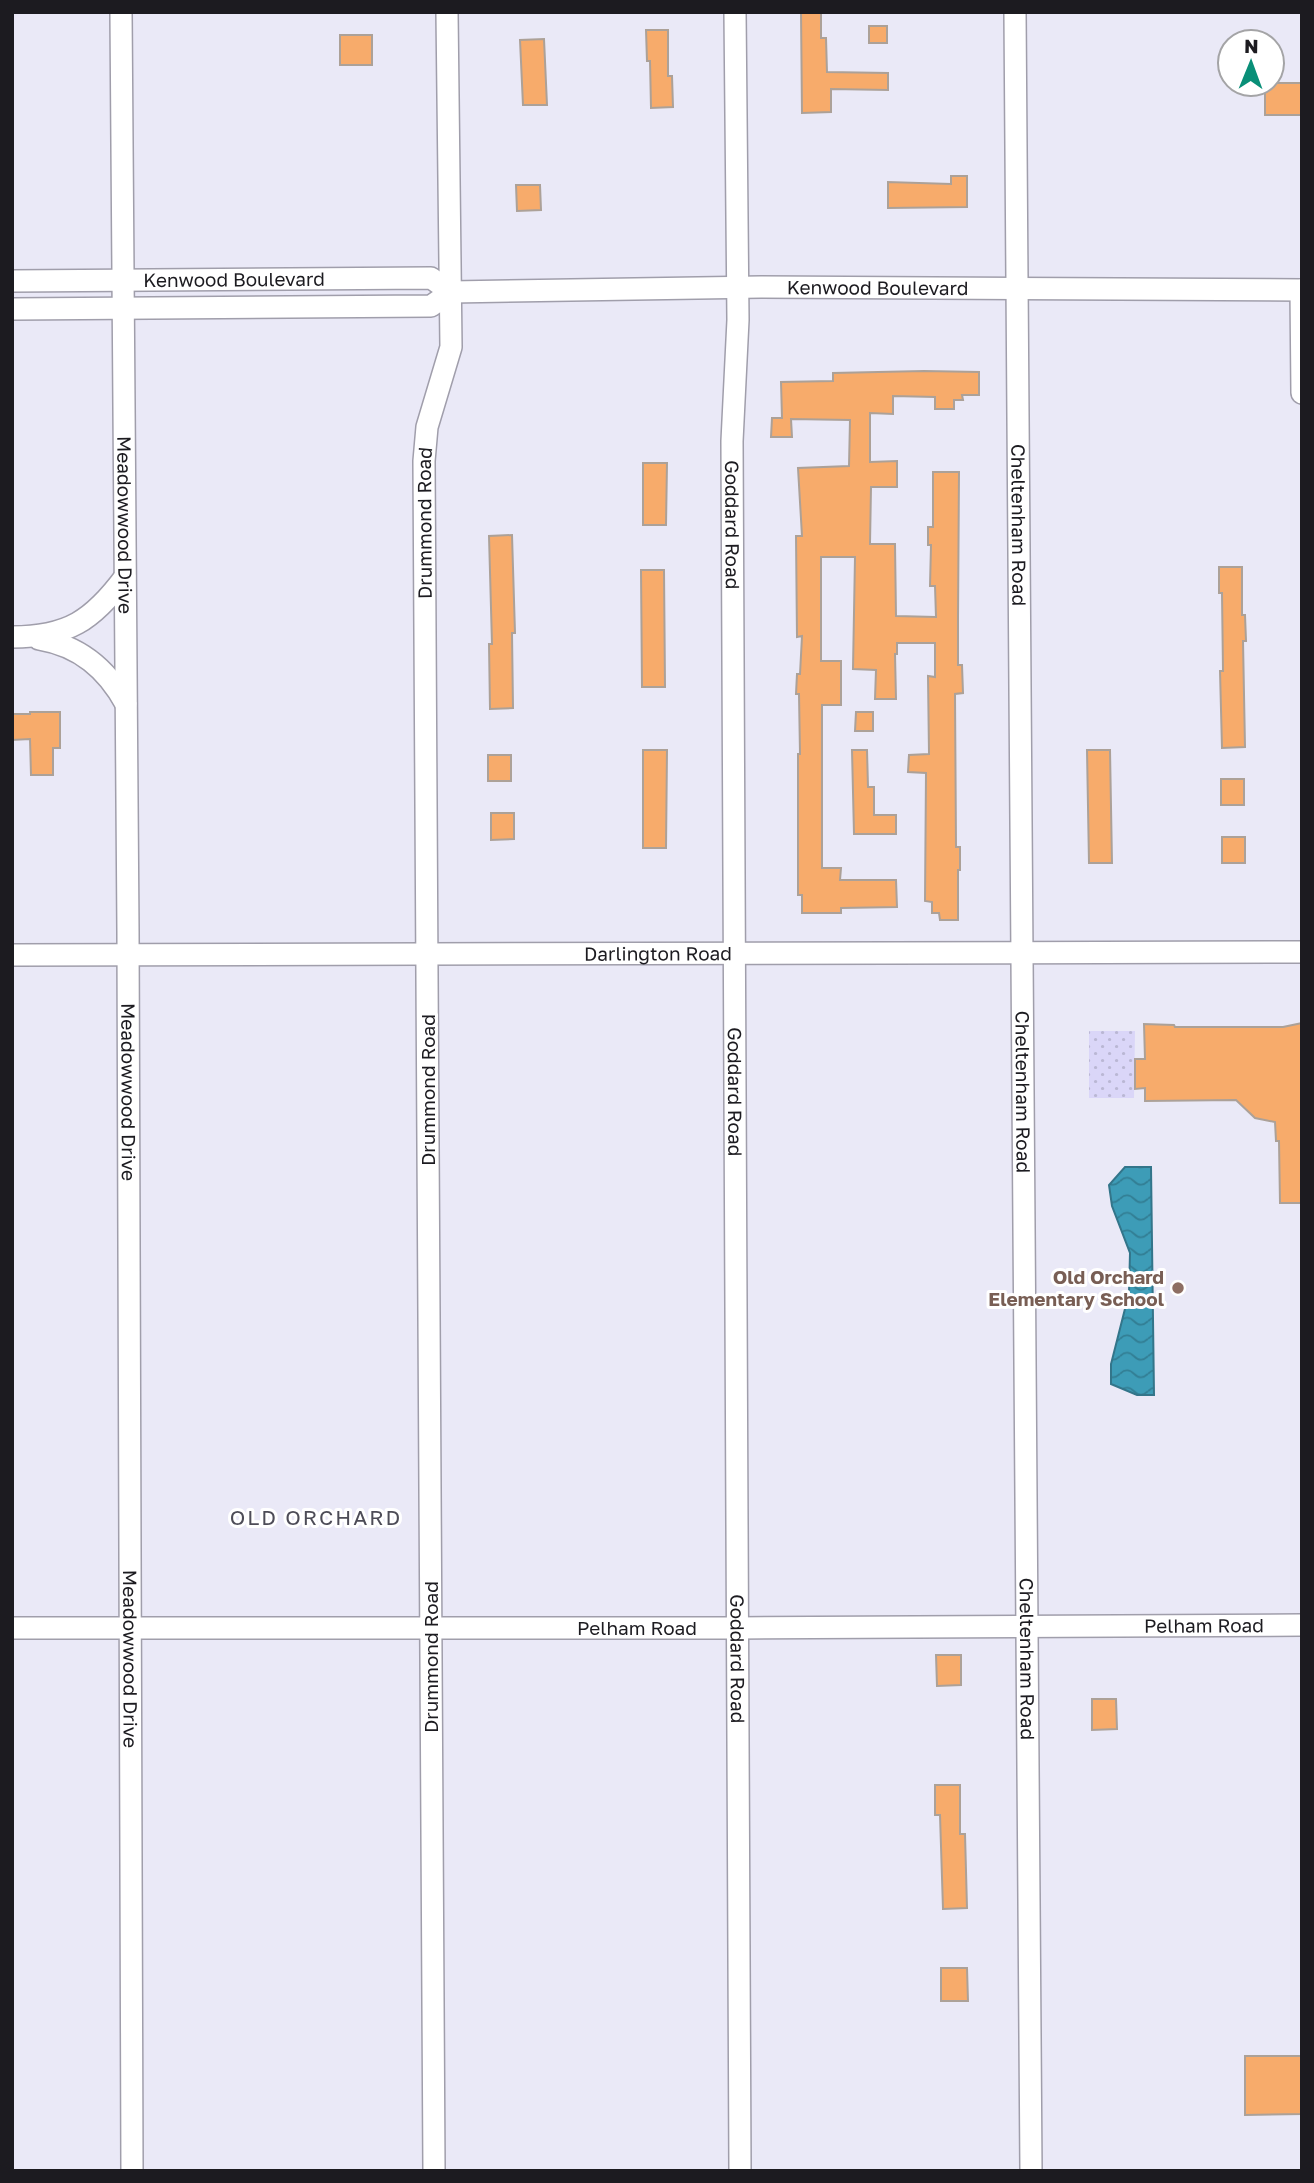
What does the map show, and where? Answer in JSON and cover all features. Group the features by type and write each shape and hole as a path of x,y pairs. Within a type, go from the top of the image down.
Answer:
{"street":[{"name":"Meadowwood Drive","path":"121,12 128,954 132,2171"},
{"name":"Drummond Road","path":"434,2171 424,461 427,427 451,347 447,12"},
{"name":"Goddard Road","path":"735,12 738,287 732,441 740,2171"},
{"name":"Cheltenham Road","path":"1015,12 1031,2171"},
{"name":"Kenwood Boulevard","path":"12,281 431,278 451,292"},
{"name":"Kenwood Boulevard","path":"12,309 431,306 451,292 738,287 1301,290"},
{"path":"1301,290 1302,393"},
{"path":"21,637 60,631 81,622 99,609 125,577"},
{"path":"21,637 59,642 81,653 116,685 126,705"},
{"name":"Darlington Road","path":"12,955 1302,952"},
{"name":"Pelham Road","path":"12,1628 1302,1625"}],"shaded area":[{"path":"1089,1031 1135,1031 1134,1098 1089,1098"}],"water":[{"path":"1125,1167 1151,1167 1154,1395 1137,1395 1111,1384 1111,1364 1129,1293 1130,1253 1112,1206 1109,1185"}],"building":[{"path":"801,12 821,12 821,38 826,38 827,72 888,73 888,90 831,89 831,112 802,113"},
{"path":"869,26 887,26 887,43 869,43"},
{"path":"646,30 668,30 668,76 672,76 673,107 651,108"},
{"path":"340,35 372,35 372,65 340,65"},
{"path":"544,39 547,105 523,105 520,40"},
{"path":"1286,83 1302,83 1302,115 1265,115 1265,98 1286,98"},
{"path":"951,176 967,176 967,207 888,208 888,182 951,184"},
{"path":"516,185 540,185 541,210 517,211"},
{"path":"979,372 979,395 962,395 963,400 954,400 954,409 935,409 935,397 893,396 893,414 870,413 870,462 897,461 897,487 871,487 870,544 895,544 896,616 936,617 935,586 930,586 931,545 928,545 928,527 933,527 933,472 959,472 958,665 962,665 963,693 955,694 956,847 960,847 958,920 940,920 939,913 932,913 932,902 925,901 926,773 908,772 909,755 929,754 928,676 935,677 935,643 897,643 896,699 875,699 876,670 853,669 855,557 821,557 821,661 841,661 841,705 822,705 822,868 841,868 840,880 896,880 897,907 841,908 841,913 802,913 802,895 798,895 800,754 799,694 796,694 802,636 797,637 796,536 802,536 798,468 849,466 850,420 791,419 792,437 771,437 772,418 782,418 781,382 833,381 833,373"},
{"path":"643,463 667,463 666,525 643,525"},
{"path":"512,535 515,633 512,633 513,708 490,709 489,644 492,644 489,536"},
{"path":"1219,567 1242,567 1242,615 1245,615 1246,641 1243,641 1245,747 1222,748 1222,593 1219,593"},
{"path":"641,570 664,570 665,687 642,687"},
{"path":"60,712 60,748 53,748 53,775 31,775 30,739 12,740 12,714"},
{"path":"856,712 873,712 873,731 855,731"},
{"path":"643,750 667,750 666,848 643,848"},
{"path":"852,750 867,750 868,787 874,787 874,815 896,815 896,834 854,834"},
{"path":"1087,750 1110,750 1112,863 1089,863"},
{"path":"488,755 511,755 511,781 488,781"},
{"path":"1221,779 1244,779 1244,805 1221,805"},
{"path":"491,813 514,813 514,839 491,840"},
{"path":"1222,837 1245,837 1245,863 1222,863"},
{"path":"1302,1023 1302,1203 1280,1203 1279,1141 1276,1141 1275,1122 1255,1118 1236,1100 1145,1101 1145,1088 1135,1089 1135,1059 1145,1059 1144,1024 1175,1027 1283,1027"},
{"path":"936,1655 961,1655 961,1685 937,1686"},
{"path":"1092,1699 1116,1699 1117,1729 1092,1730"},
{"path":"935,1785 960,1785 960,1834 965,1834 967,1908 943,1909 940,1815 935,1815"},
{"path":"941,1968 967,1968 968,2001 941,2001"},
{"path":"1245,2056 1302,2056 1302,2114 1245,2115"}],"place":[{"name":"Old Orchard Elementary School","path":"1178,1288"}],"district":[{"name":"OLD ORCHARD","path":"316,1518"}]}
